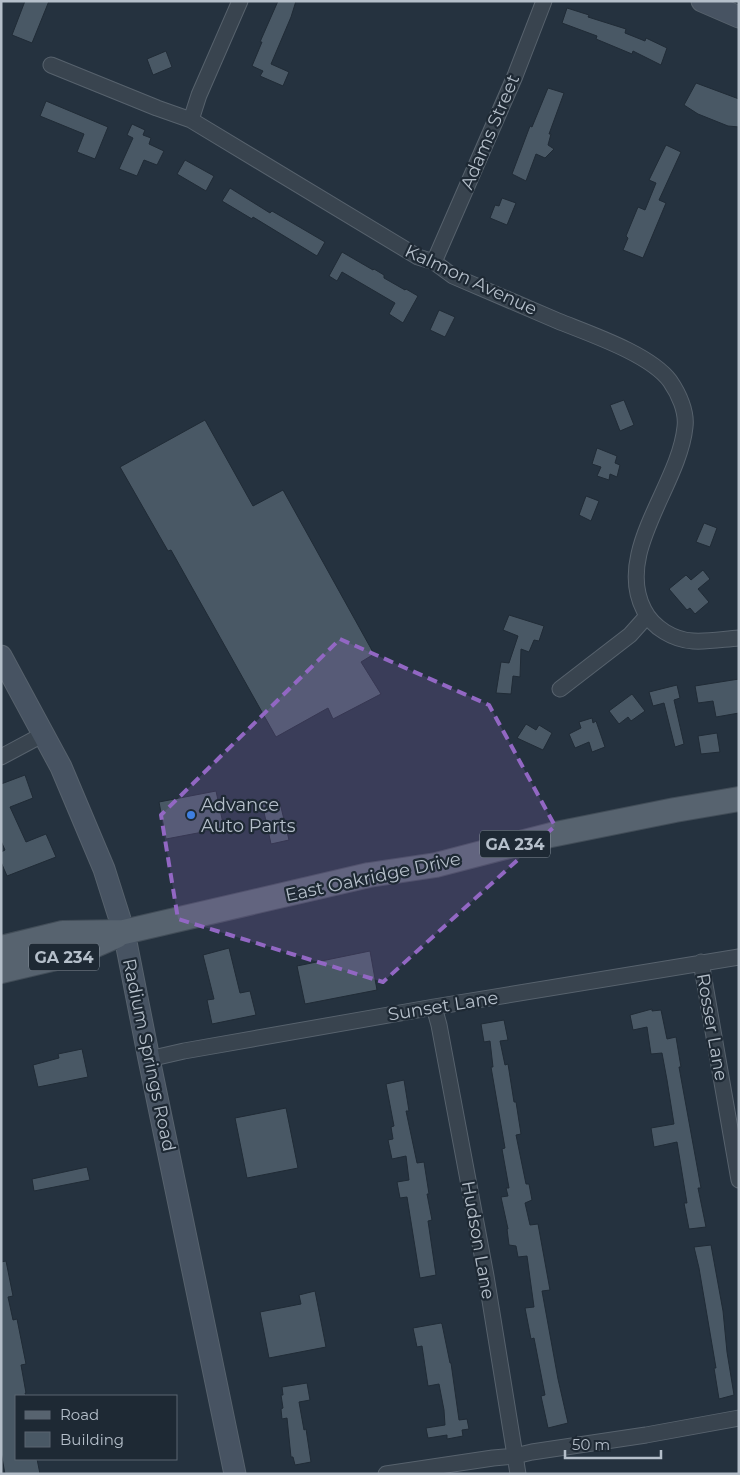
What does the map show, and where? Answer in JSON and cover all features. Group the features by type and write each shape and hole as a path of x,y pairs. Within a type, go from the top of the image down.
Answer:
{"main road":[{"path":"702,1 739,17"},
{"name":"Radium Springs Road","path":"1,656 61,767 104,869 124,932 234,1474"},
{"name":"East Oakridge Drive","path":"1,948 63,933 124,932 370,876 436,865 551,835 739,799"},
{"name":"East Oakridge Drive","path":"1,971 77,954 124,932"}],"street":[{"path":"191,120 240,1"},
{"name":"Adams Street","path":"434,262 515,76 544,1"},
{"name":"Kalmon Avenue","path":"51,64 191,120 298,183 382,236 418,257 434,262 453,276 619,346 659,369 678,394 684,409 685,428 678,459 642,543 636,570 638,599 647,616 666,633 693,641 731,639"},
{"path":"560,689 630,635 647,616"},
{"path":"1,757 44,734"},
{"name":"Sunset Lane","path":"149,1059 184,1051 434,1007 739,957"},
{"name":"Rosser Lane","path":"701,962 739,1180"},
{"name":"Hudson Lane","path":"434,1007 482,1257 518,1474"},
{"path":"386,1474 515,1456 739,1418"}],"highlighted area":[{"path":"340,639 489,705 555,826 383,982 178,919 161,815"}],"building":[{"path":"25,1 49,1 32,43 12,35"},
{"path":"278,1 296,1 271,64 289,72 283,86 260,76 263,71 252,66"},
{"path":"567,8 626,29 625,33 645,41 646,38 667,48 661,65 633,51 632,54 596,39 597,36 562,23"},
{"path":"166,51 172,67 153,75 147,59"},
{"path":"696,83 739,99 739,127 728,126 698,114 684,105"},
{"path":"548,88 564,93 549,134 551,134 548,145 554,149 545,158 536,154 526,181 512,174 530,126 532,127"},
{"path":"46,101 108,127 95,159 77,152 84,134 40,116"},
{"path":"132,124 145,130 143,135 151,138 149,144 164,151 157,165 144,160 137,176 119,169 133,138 127,135"},
{"path":"666,145 681,152 659,200 666,203 643,258 623,250 628,238 626,236 638,207 645,210 656,183 649,180"},
{"path":"185,160 214,176 206,191 177,174"},
{"path":"230,188 270,213 272,211 325,242 317,256 253,217 252,219 222,201"},
{"path":"502,198 516,203 507,225 490,218 495,205 499,206"},
{"path":"342,252 418,296 403,323 389,314 395,303 342,272 337,281 329,276"},
{"path":"439,310 455,317 445,337 430,330"},
{"path":"624,400 634,425 620,431 610,405"},
{"path":"205,420 253,506 283,490 374,654 361,662 381,694 333,719 328,708 276,737 171,550 168,551 120,467"},
{"path":"597,448 617,456 615,463 620,465 617,477 610,474 609,480 597,476 601,467 592,464"},
{"path":"586,496 599,501 591,521 579,515"},
{"path":"704,523 717,528 710,547 696,542"},
{"path":"703,570 710,579 698,589 709,602 695,614 690,608 687,610 669,589 686,575 691,580"},
{"path":"509,615 544,626 539,641 534,640 529,652 521,649 520,677 513,676 511,694 496,693 501,662 509,663 518,636 503,630"},
{"path":"739,679 739,713 716,717 713,701 698,703 695,686"},
{"path":"677,685 680,698 674,700 684,744 675,747 664,703 653,706 649,692"},
{"path":"632,694 645,711 631,721 628,717 619,724 609,711"},
{"path":"592,718 593,723 596,721 605,747 592,752 589,742 575,748 569,734 581,728 579,722"},
{"path":"526,724 536,730 539,725 552,733 543,750 517,738"},
{"path":"717,733 720,752 701,754 698,736"},
{"path":"25,775 33,798 10,807 26,842 46,834 56,857 7,876 1,862 1,852 5,850 1,841 1,784"},
{"name":"Advance Auto Parts","path":"216,791 224,828 166,839 159,802"},
{"path":"279,799 289,840 271,844 262,803"},
{"path":"229,948 240,993 250,991 256,1015 212,1024 207,1000 214,999 203,955"},
{"path":"370,951 377,990 305,1004 297,966"},
{"path":"652,1009 652,1011 661,1010 667,1039 676,1037 681,1067 679,1067 701,1188 698,1188 706,1227 689,1229 684,1203 687,1203 677,1142 654,1147 651,1128 674,1124 667,1080 662,1053 651,1054 647,1027 633,1030 630,1015"},
{"path":"504,1020 508,1040 500,1041 505,1065 508,1064 514,1102 516,1102 521,1134 516,1135 526,1184 529,1184 532,1200 525,1203 530,1225 538,1224 550,1290 542,1291 568,1423 548,1428 541,1396 545,1395 534,1338 531,1339 525,1308 534,1307 527,1256 518,1257 516,1246 509,1245 508,1229 501,1197 508,1196 506,1188 509,1188 502,1149 505,1148 491,1067 493,1067 490,1041 484,1042 481,1024"},
{"path":"82,1049 88,1077 38,1087 33,1065 59,1058 58,1054"},
{"path":"404,1080 409,1111 406,1111 417,1163 424,1162 432,1220 428,1221 436,1275 420,1278 407,1197 400,1198 397,1182 409,1180 406,1156 392,1159 388,1140 393,1139 391,1127 394,1126 386,1084"},
{"path":"286,1108 298,1168 247,1178 235,1118"},
{"path":"87,1167 90,1180 34,1191 32,1179"},
{"path":"711,1245 723,1311 734,1395 719,1399 714,1368 716,1368 694,1247"},
{"path":"6,1261 13,1296 8,1297 13,1320 17,1319 26,1364 21,1365 26,1395 15,1395 15,1460 37,1460 40,1474 5,1474 1,1452 1,1262"},
{"path":"315,1291 326,1347 269,1358 260,1312 301,1304 299,1295"},
{"path":"441,1323 451,1363 459,1420 467,1419 469,1429 462,1430 463,1436 447,1439 447,1435 428,1438 426,1428 445,1425 444,1410 439,1384 428,1386 422,1346 417,1347 413,1328"},
{"path":"307,1383 310,1400 299,1402 304,1430 306,1429 311,1462 295,1465 293,1457 291,1457 287,1418 282,1419 282,1387"}],"place":[{"name":"Advance Auto Parts","path":"191,815"}]}
